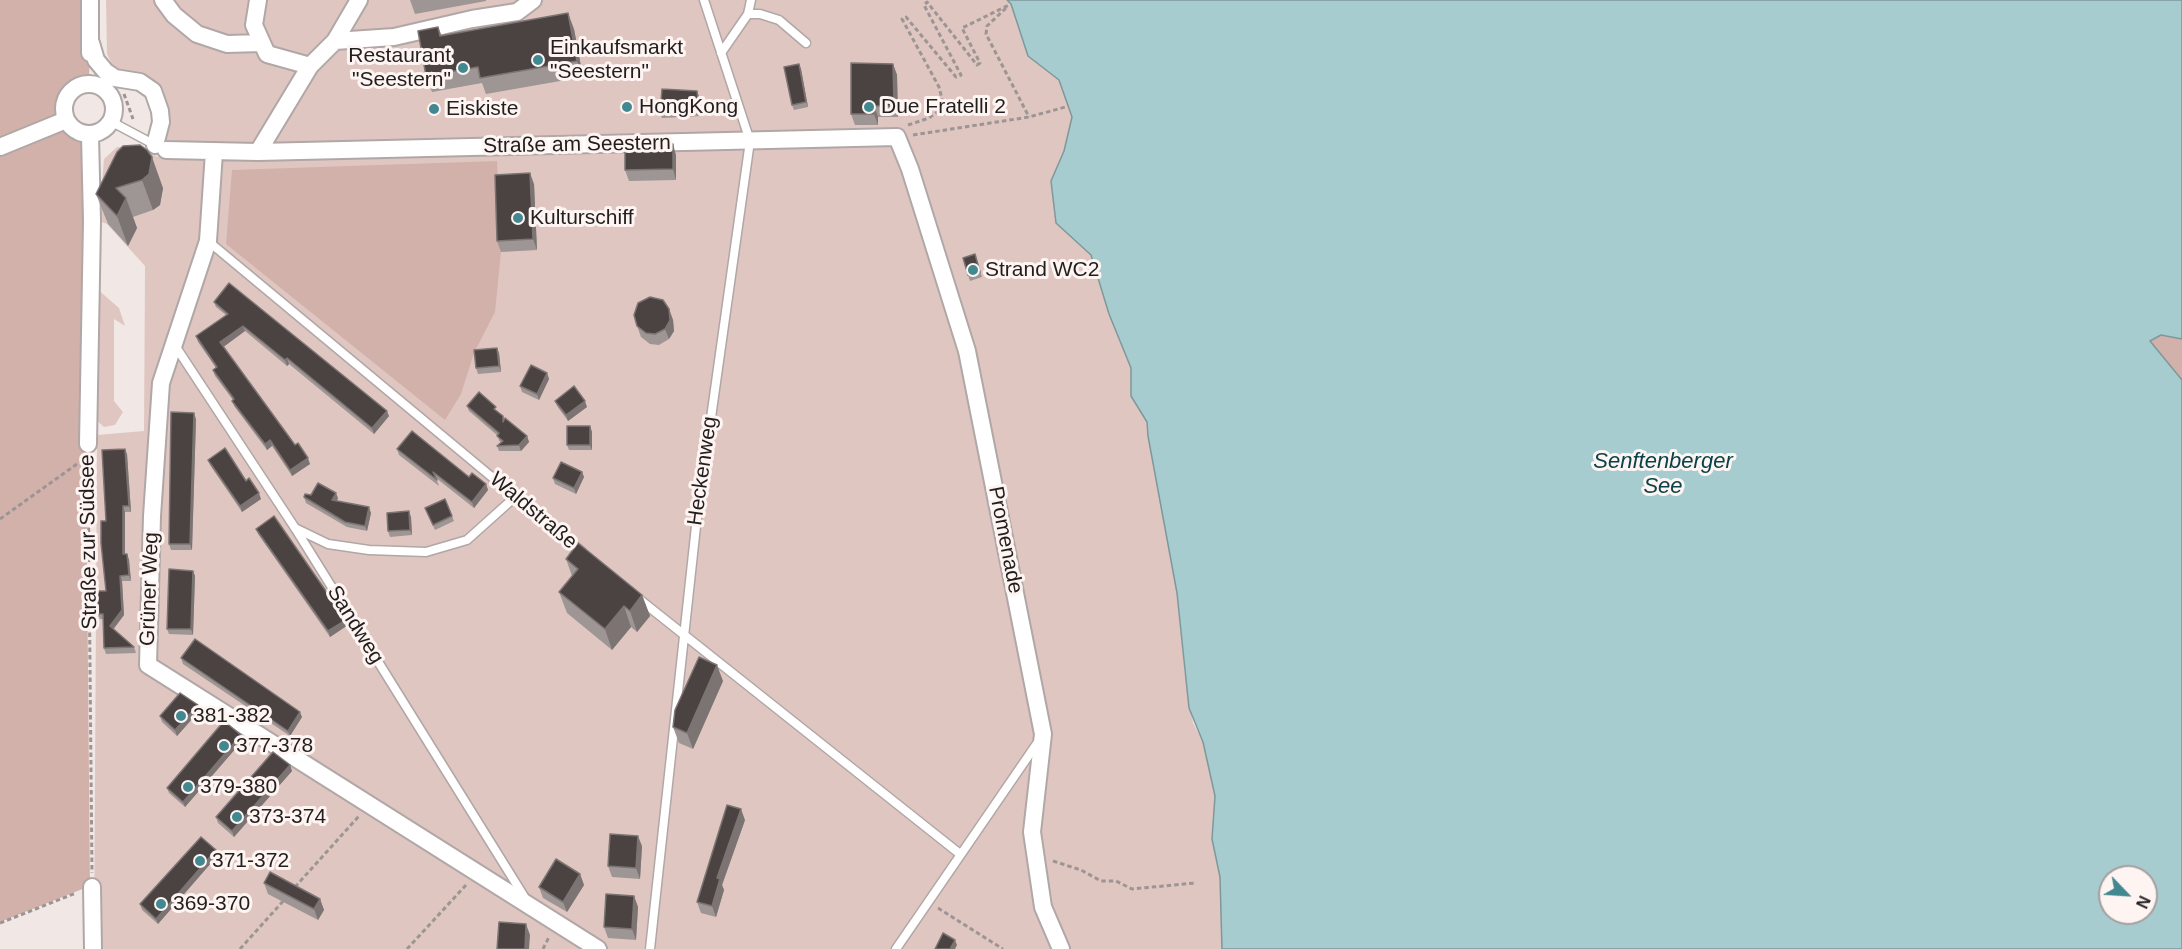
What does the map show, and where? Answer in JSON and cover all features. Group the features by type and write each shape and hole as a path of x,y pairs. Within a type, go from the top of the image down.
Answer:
{"street":[{"path":"90,0 90,84"},
{"path":"163,0 174,15 197,34 227,44 262,42"},
{"path":"258,0 254,25 267,54 310,66"},
{"path":"258,152 310,66 335,41 359,0"},
{"path":"335,41 394,37 517,12 533,0"},
{"path":"91,43 96,60 106,72 115,78 140,82 153,91 159,105 160,147"},
{"path":"90,84 104,88 114,100 114,115 112,122 98,134 90,135 76,131 66,120 66,99 76,88 90,84"},
{"path":"0,147 66,120"},
{"name":"Straße am Seestern","path":"160,147 214,152 258,152 750,141 901,132"},
{"name":"Promenade","path":"901,132 910,169 967,351 1043,734 1032,832 1043,907 1060,949"},
{"name":"Straße zur Südsee","path":"88,450 92,221 90,135"},
{"path":"208,241 214,152"},
{"name":"Grüner Weg","path":"208,241 161,382 152,516 148,664 368,806 598,949"},
{"path":"92,887 93,949"}],"lane":[{"name":"Heckenweg","path":"650,949 697,517 750,141 704,0"},
{"path":"721,53 748,14 751,0"},
{"path":"748,14 760,14 779,20 806,43"},
{"path":"112,122 160,147"},
{"name":"Waldstraße","path":"208,241 586,555"},
{"name":"Sandweg","path":"174,344 295,528 532,909"},
{"path":"295,528 328,544 369,550 426,552 467,540 515,496"},
{"path":"630,592 960,854"},
{"path":"896,949 1043,734"}],"path":[{"path":"901,132 929,118 944,107 939,87 902,19 906,17 956,77 961,75 924,4 927,2 976,65 980,63 962,27 1011,4 987,26 986,34 1029,117"},
{"path":"901,132 1029,117 1069,106"},
{"path":"0,519 88,450"},
{"name":"Straße zur Südsee","path":"88,450 92,887"},
{"path":"240,949 368,806"},
{"path":"1036,860 1064,864 1101,881 1116,881 1132,889 1195,883"},
{"path":"407,949 477,874"},
{"path":"0,923 92,887"},
{"path":"928,901 1003,949"}],"shaded area":[{"path":"0,0 89,0 89,83 75,87 66,98 64,106 70,126 82,134 89,268 86,453 90,886 0,922"},
{"path":"106,0 1007,0 1011,4 1028,56 1059,80 1073,117 1064,151 1051,181 1056,223 1091,255 1109,314 1131,368 1131,396 1147,422 1177,593 1185,674 1193,723 1203,742 1215,796 1212,839 1220,877 1222,949 94,949 97,435 144,431 145,266 107,224 99,221 104,159 117,147 137,148 159,157 167,134 168,115 162,93 116,72 107,54"},
{"path":"497,161 501,252 495,312 474,353 461,394 445,420 226,244 232,170"},
{"path":"96,288 119,308 125,326 114,319 114,401 123,412 115,425 104,427 96,420"},
{"path":"2161,335 2182,339 2182,380 2150,341"}],"water":[{"name":"Senftenberger See","path":"1007,0 2182,0 2182,339 2161,335 2150,341 2182,380 2182,949 1222,949 1220,877 1212,839 1215,796 1203,742 1189,708 1177,593 1147,422 1131,396 1131,368 1109,314 1091,255 1056,223 1051,181 1064,151 1072,117 1059,80 1028,56 1011,4"}],"building":[{"path":"568,13 577,61 480,78 478,67 426,76 418,31 438,27 440,36"},
{"path":"851,63 893,64 894,106 874,106 874,114 851,114"},
{"path":"799,64 806,102 792,105 784,67"},
{"path":"662,89 697,91 699,111 660,113"},
{"path":"673,144 673,169 625,170 625,145"},
{"path":"140,145 152,157 149,174 142,180 116,188 126,198 117,216 96,194 117,152 123,146"},
{"name":"Kulturschiff","path":"530,173 533,239 497,241 495,175"},
{"name":"Strand WC2","path":"975,254 980,272 968,275 963,258"},
{"path":"229,283 387,411 372,428 287,358 285,360 243,326 220,342 295,445 298,443 308,458 290,470 270,440 265,444 232,401 234,399 213,370 217,367 196,336 228,314 214,302"},
{"path":"650,297 663,300 669,309 670,320 665,329 655,334 646,333 637,326 634,315 638,303"},
{"path":"497,348 499,366 476,368 474,350"},
{"path":"531,365 547,373 537,394 520,386"},
{"path":"574,386 585,401 566,415 555,401"},
{"path":"479,392 496,407 494,409 503,416 503,422 505,418 527,436 519,445 497,446 503,441 497,436 499,433 467,406"},
{"path":"171,412 194,413 190,544 169,544"},
{"path":"567,426 590,426 590,445 567,445"},
{"path":"412,431 469,477 472,473 486,484 472,502 433,472 437,480 397,449"},
{"path":"225,448 246,481 249,478 259,493 240,506 208,460"},
{"path":"125,449 129,506 123,506 123,554 127,554 129,575 120,576 122,610 110,626 134,647 104,648 103,614 98,614 97,591 106,591 101,543 101,521 106,521 102,450"},
{"path":"561,462 582,472 574,488 553,478"},
{"path":"318,483 336,493 332,500 369,507 365,526 345,522 304,497 305,494 311,495"},
{"path":"445,499 452,516 433,525 425,508"},
{"path":"409,511 410,530 388,531 387,513"},
{"path":"274,516 346,620 328,631 256,529"},
{"path":"578,543 642,595 630,611 624,606 605,629 559,592 578,569 566,559"},
{"path":"169,569 193,571 191,629 167,629"},
{"path":"195,639 300,712 288,731 181,658"},
{"path":"699,657 717,665 687,733 673,727 675,710"},
{"name":"381-382","path":"180,693 198,705 175,730 160,716"},
{"path":"224,721 241,735 183,802 167,788"},
{"path":"273,752 290,765 232,831 216,817"},
{"path":"727,805 741,809 717,878 720,879 712,906 697,902"},
{"path":"610,834 638,836 636,868 608,866"},
{"path":"201,837 216,850 156,919 140,904"},
{"path":"556,859 580,874 563,902 539,887"},
{"path":"270,872 320,899 314,909 264,883"},
{"path":"606,894 634,896 632,929 604,927"},
{"path":"499,922 526,924 525,949 497,949"},
{"path":"943,933 955,940 950,949 935,949"}],"place":[{"name":"Einkaufsmarkt \"Seestern\"","path":"538,60"},
{"name":"Restaurant \"Seestern\"","path":"463,68"},
{"name":"HongKong","path":"627,107"},
{"name":"Due Fratelli 2","path":"869,107"},
{"name":"Eiskiste","path":"434,109"},
{"name":"Kulturschiff","path":"518,218"},
{"name":"Strand WC2","path":"973,270"},
{"name":"381-382","path":"181,716"},
{"name":"377-378","path":"224,746"},
{"name":"379-380","path":"188,787"},
{"name":"373-374","path":"237,817"},
{"name":"371-372","path":"200,861"},
{"name":"369-370","path":"161,904"}]}
